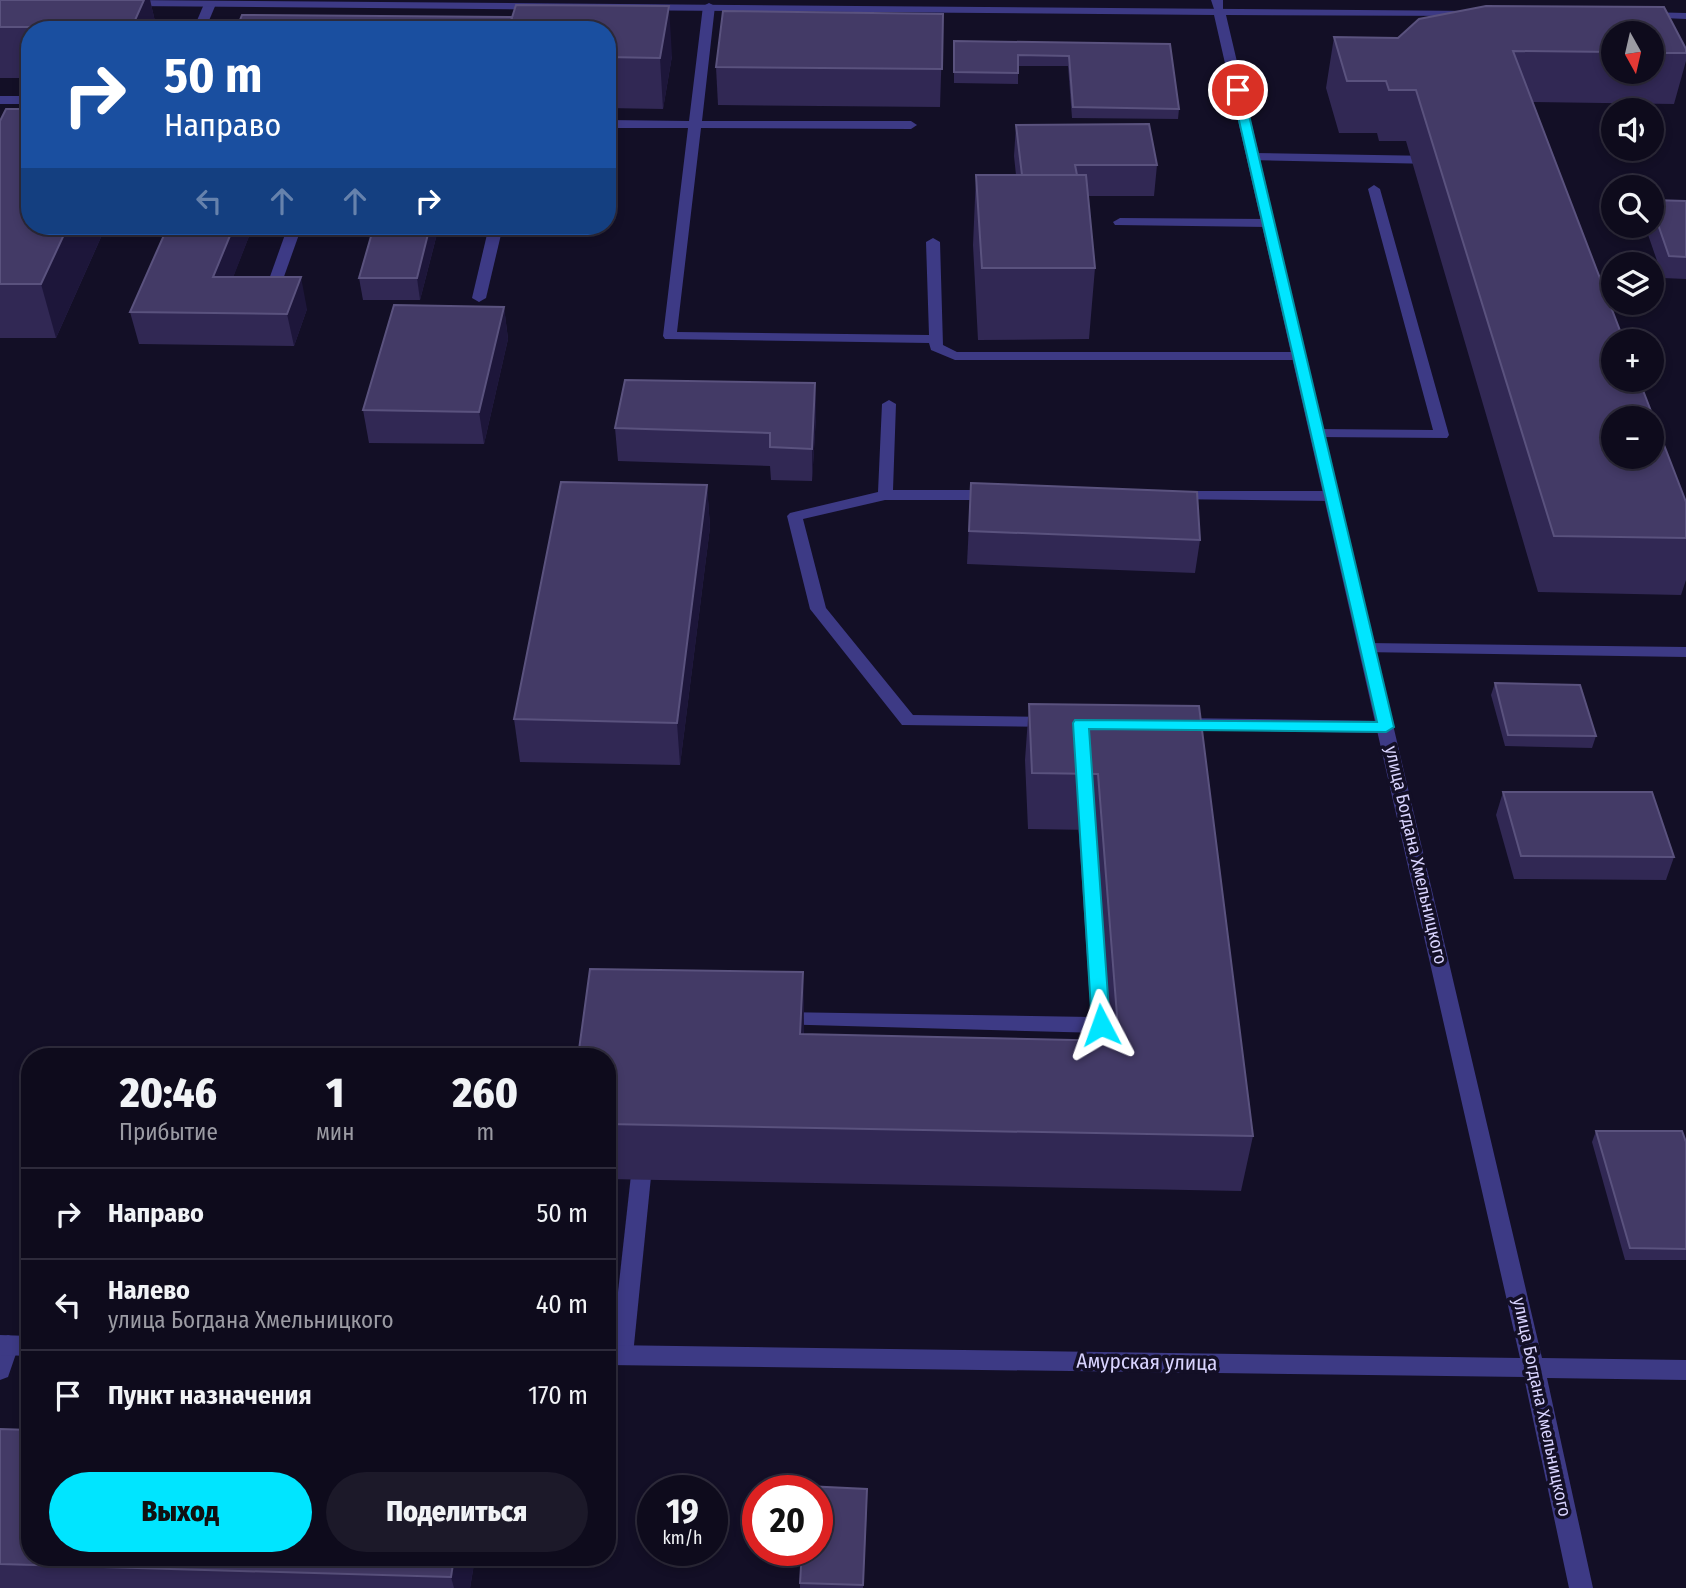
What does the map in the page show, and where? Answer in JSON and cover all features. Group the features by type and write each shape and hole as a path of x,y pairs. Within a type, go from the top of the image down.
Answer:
{"street":[{"path":"118,3 1218,5 1482,13"},
{"path":"203,21 210,4"},
{"name":"улица Богдана Хмельницкого","path":"1218,5 1535,1368 1581,1588"},
{"path":"709,6 670,336 935,339"},
{"path":"1632,15 1686,16"},
{"path":"0,100 21,100"},
{"path":"616,124 911,125"},
{"path":"1253,157 1445,160"},
{"path":"1318,433 1442,435 1374,189"},
{"path":"1120,222 1268,223"},
{"path":"274,285 292,235"},
{"path":"479,298 494,235"},
{"path":"933,242 936,347 955,356 1300,356"},
{"path":"886,495 889,404"},
{"path":"1011,495 886,495 795,516 818,609 908,721 1068,723"},
{"path":"1151,496 1332,496"},
{"path":"1367,648 1686,652"},
{"path":"1164,724 1386,727"},
{"path":"755,1019 1101,1025 1085,792"},
{"path":"616,1348 645,1139"},
{"path":"0,1370 12,1345"},
{"name":"Амурская улица","path":"616,1355 1686,1370"}],"building":[{"path":"0,0 144,0 135,21 21,21 21,27 0,27"},
{"path":"516,5 669,6 660,58 616,57 616,21 511,21"},
{"path":"1486,6 1664,7 1686,53 1664,53 1664,21 1601,21 1601,52 1513,51 1601,281 1601,315 1614,315 1619,329 1601,329 1601,392 1644,392 1649,406 1601,406 1601,469 1664,469 1664,445 1686,502 1686,538 1554,536 1416,90 1389,90 1386,81 1347,81 1334,37 1398,38 1419,19"},
{"path":"723,11 943,14 942,69 716,67"},
{"path":"242,15 512,17 511,21 240,21"},
{"path":"954,41 1170,44 1179,109 1073,107 1069,56 1018,55 1018,73 954,72"},
{"path":"6,109 21,109 21,235 64,235 41,284 0,284 0,121"},
{"path":"1149,124 1157,165 1075,165 1077,175 1022,175 1016,125"},
{"path":"976,175 1086,175 1095,268 982,268"},
{"path":"1664,200 1686,201 1686,257 1669,256 1663,238"},
{"path":"164,235 230,235 213,277 301,277 287,314 130,312"},
{"path":"371,235 428,235 417,278 359,278"},
{"path":"394,305 504,307 479,412 363,410"},
{"path":"625,380 815,383 812,449 770,447 770,433 615,428"},
{"path":"561,482 707,485 677,723 514,719"},
{"path":"971,483 1197,492 1200,540 969,531"},
{"path":"1495,683 1580,685 1596,736 1508,735"},
{"path":"1029,704 1199,706 1253,1136 616,1124 616,1048 579,1048 590,969 803,972 800,1034 1119,1041 1098,774 1032,773"},
{"path":"1503,792 1652,792 1674,857 1521,856"},
{"path":"1596,1131 1682,1131 1686,1142 1686,1249 1630,1248"},
{"path":"0,1429 21,1430 21,1565 0,1564"},
{"path":"833,1487 867,1489 863,1585 800,1583 801,1566 833,1566"},
{"path":"69,1566 453,1566 451,1577"}],"route":[{"path":"1101,1025 1081,723 1386,727 1238,90"}]}
